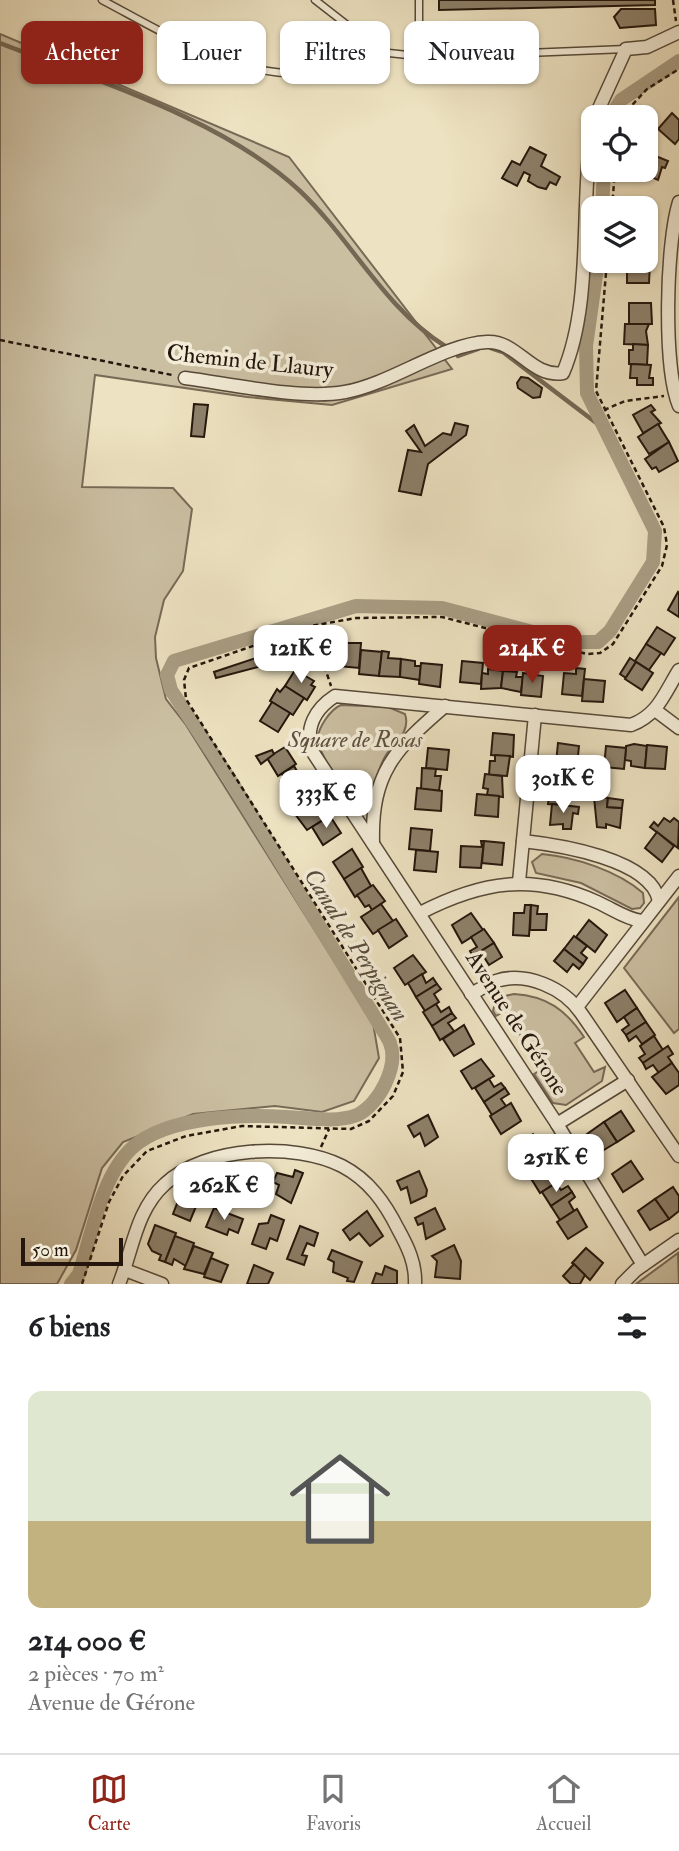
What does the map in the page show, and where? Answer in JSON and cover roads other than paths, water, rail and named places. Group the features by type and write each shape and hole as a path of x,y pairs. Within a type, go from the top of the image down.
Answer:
{"street":[{"path":"600,105 626,48 647,47 677,33"},
{"name":"Chemin de Llaury","path":"185,378 262,388 346,392 464,346 489,341 515,351 543,373 563,373 579,325 586,182"},
{"path":"677,401 670,372 675,324 672,239 679,202"},
{"path":"373,843 372,807 383,775 405,742 445,706 631,725 647,719 655,710 679,670"},
{"name":"Avenue de Gérone","path":"445,706 335,696 323,704 309,727 312,751 557,1124 643,1265"},
{"path":"655,710 679,728"},
{"path":"519,882 535,715"},
{"path":"523,841 584,851 616,863 649,881 657,889 659,901"},
{"path":"577,1007 641,921 679,876"},
{"path":"420,912 473,890 519,882 552,886 597,902 625,918 641,921"},
{"path":"471,994 498,980 522,979 546,984 577,1007 679,1156"},
{"path":"557,1124 628,1080"},
{"path":"119,1284 141,1214 167,1181 196,1165 235,1153 274,1151 316,1156 357,1176 385,1205 414,1264 415,1284"},
{"path":"622,1284 643,1265 679,1240"},
{"path":"125,1270 162,1284"}],"lane":[{"path":"102,0 235,66 280,71"},
{"path":"315,0 342,21"},
{"path":"328,0 328,10"},
{"path":"419,0 419,21"},
{"path":"539,52 626,48"}],"waterway":[{"path":"0,43 158,104 234,143 269,166 300,191 318,210 404,312 445,346"},
{"name":"Canal de Perpignan","path":"618,105 621,100 679,61"},
{"name":"Canal de Perpignan","path":"603,182 603,196"},
{"name":"Canal de Perpignan","path":"71,1284 79,1274 105,1189 122,1159 133,1147 166,1129 207,1119 250,1116 331,1119 357,1115 373,1103 385,1084 392,1063 390,1043 229,778 171,690 167,675 174,661 356,606 442,608 570,642 598,642 610,631 653,562 655,531 587,393 586,346 596,273"},
{"path":"491,348 503,352 603,428"},
{"path":"458,356 478,349"}],"park label":[{"name":"Square de Rosas","path":"355,739"}]}
